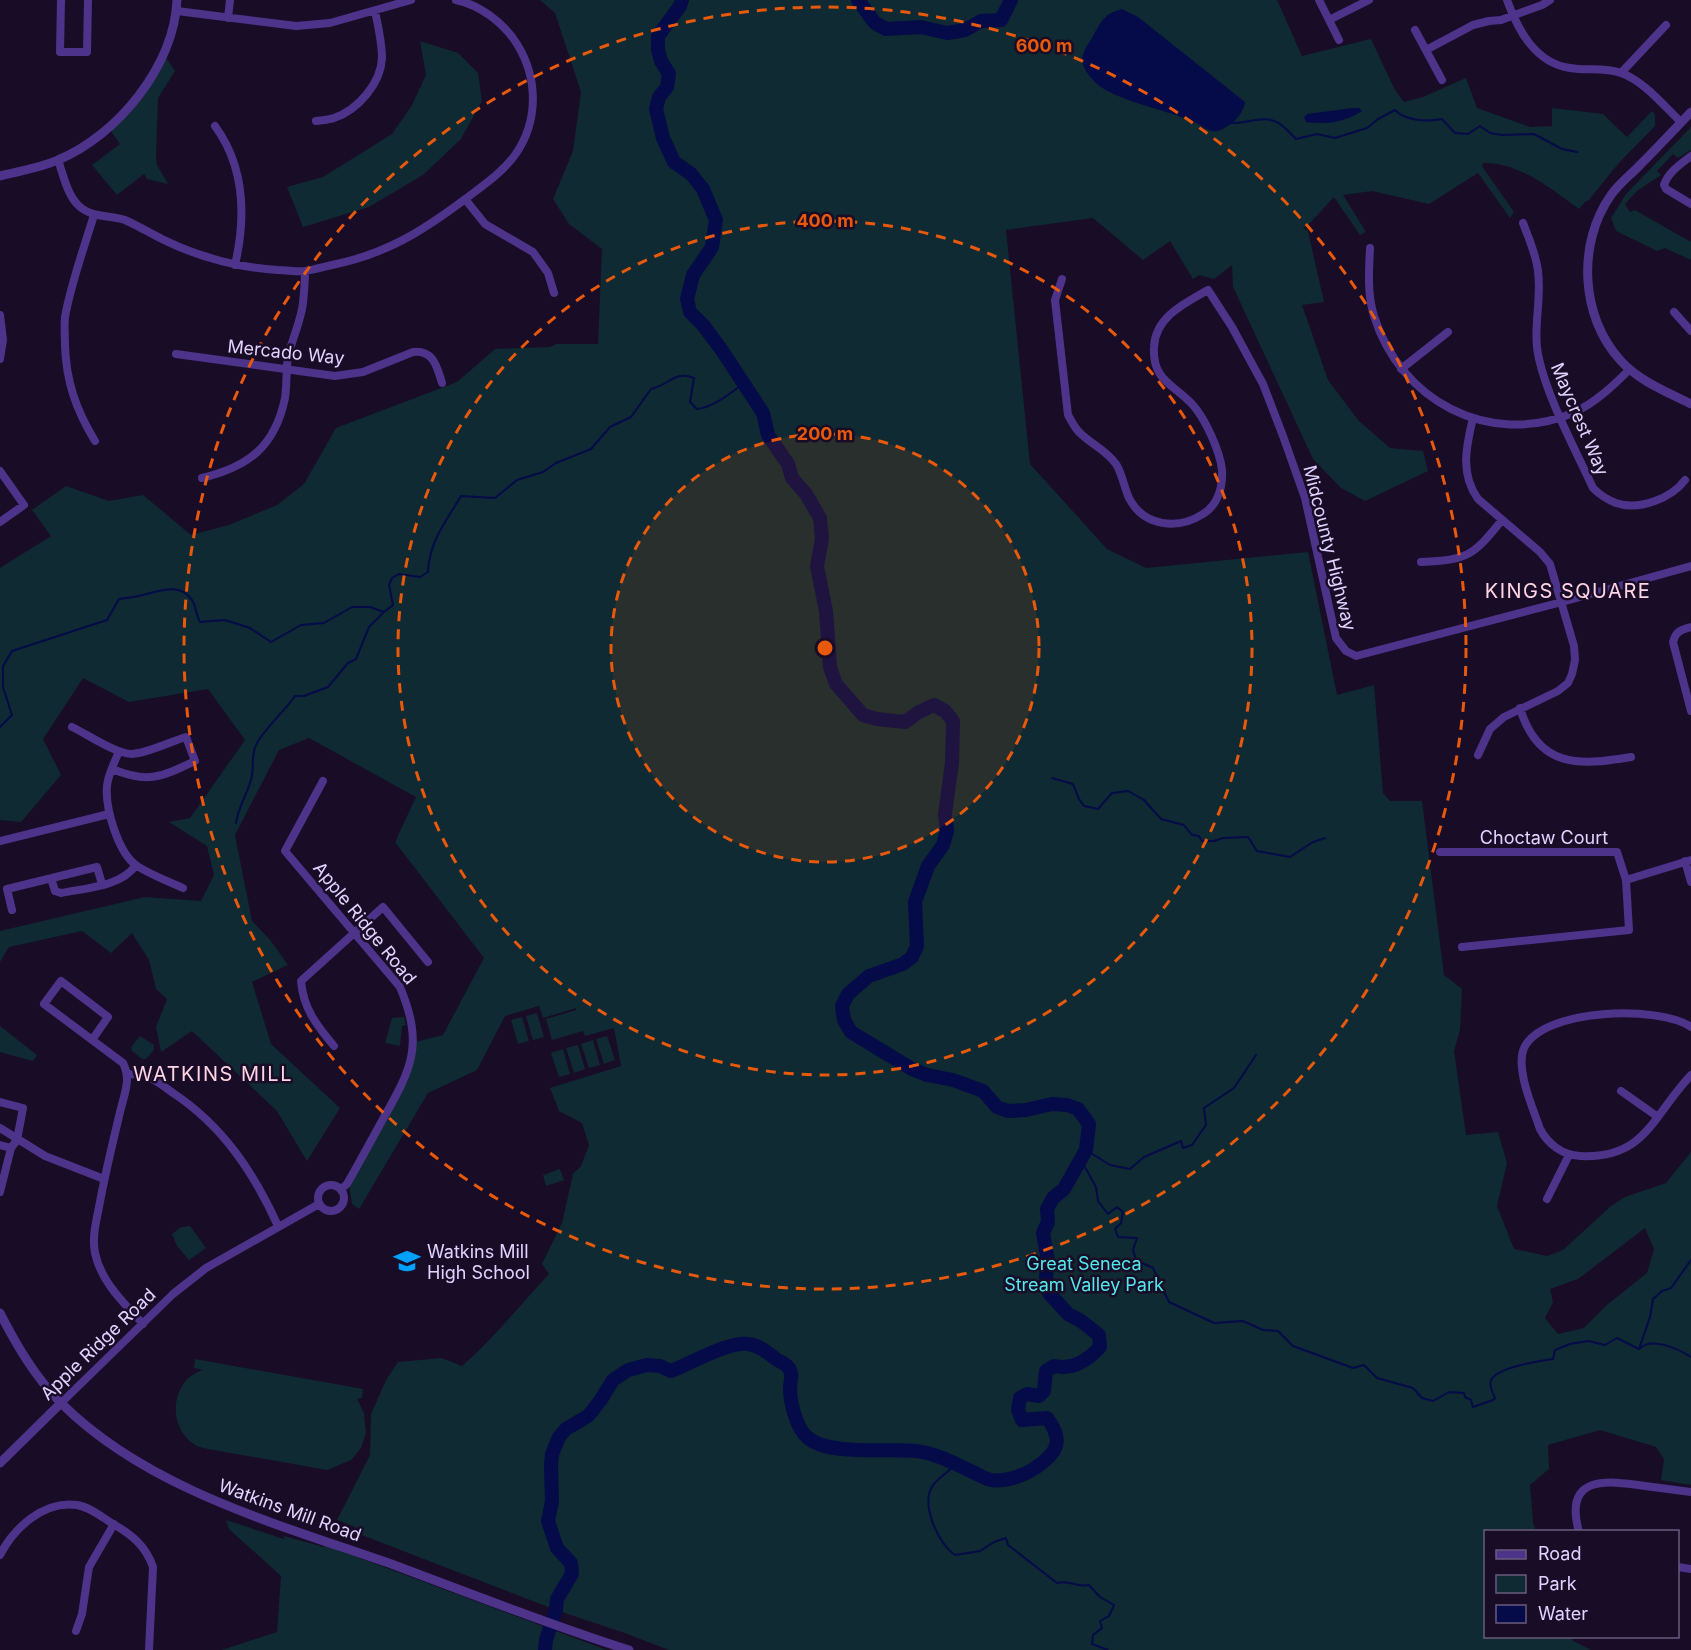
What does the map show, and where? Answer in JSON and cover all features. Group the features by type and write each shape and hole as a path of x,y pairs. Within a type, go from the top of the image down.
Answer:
{"street":[{"path":"61,0 60,52 87,52 88,0"},
{"path":"0,176 58,160 87,144 129,108 151,78 163,55 177,11 177,0"},
{"path":"228,18 230,0"},
{"path":"177,11 296,26 330,22 411,0"},
{"path":"58,160 77,205 94,215 124,220 182,249 206,258 235,265 305,271 346,262 395,245 430,225 490,181 514,156 530,121 533,105 531,72 524,55 500,23 483,11 456,0"},
{"path":"1319,0 1339,40"},
{"path":"1329,20 1369,0"},
{"path":"1508,0 1529,43 1544,58 1570,68 1606,69 1621,73 1649,91 1681,122"},
{"path":"1426,50 1473,25 1501,20 1550,0"},
{"path":"316,121 334,118 349,109 359,102 373,84 382,60 375,11"},
{"path":"1621,73 1666,25"},
{"path":"1414,30 1442,80"},
{"path":"1691,112 1612,194 1593,232 1587,261 1589,300 1593,314 1620,360 1652,384 1691,404"},
{"path":"215,126 223,136 233,159 241,188 242,228 235,265"},
{"path":"1691,156 1675,169 1664,184 1666,189 1691,204"},
{"path":"465,199 485,224 533,252 548,273 554,293"},
{"path":"94,215 69,298 65,321 66,367 71,391 81,418 95,441"},
{"name":"Maycrest Way","path":"1523,223 1539,272 1536,334 1538,358 1561,417 1593,488 1616,503 1642,504 1664,498 1678,490 1685,480"},
{"path":"1370,248 1369,288 1373,314 1384,344 1412,382 1432,399 1454,411 1493,423 1541,422 1573,413 1597,399 1630,369"},
{"path":"202,478 241,465 263,448 278,423 284,400 286,370 303,303 305,271"},
{"name":"Midcounty Highway","path":"1062,279 1055,300 1068,415 1078,431 1116,465 1134,506 1158,523 1174,525 1190,521 1206,512 1214,504 1222,486 1222,469 1204,420 1191,404 1164,382 1157,371 1154,341 1162,323 1178,307 1208,290 1232,327 1263,384 1283,436 1305,498 1336,638 1346,651 1356,656 1562,602"},
{"path":"1674,312 1691,331"},
{"path":"0,315 3,340 0,359"},
{"path":"1401,369 1448,332"},
{"name":"Mercado Way","path":"176,354 335,376 363,372 413,352 422,352 430,355 435,362 442,383"},
{"path":"1473,418 1466,448 1466,471 1473,492 1478,500 1540,552 1550,564 1574,646 1575,660 1568,683 1558,691 1504,717 1490,729 1478,754"},
{"path":"0,471 24,505 0,522"},
{"path":"1421,562 1448,561 1468,556 1502,520"},
{"path":"1562,602 1691,566"},
{"path":"1691,627 1680,630 1673,642 1691,711"},
{"path":"1520,708 1532,735 1556,757 1575,762 1605,762 1631,757"},
{"path":"72,727 119,751 134,754 186,736 195,761 158,776 145,778 127,775 112,769"},
{"path":"119,751 107,783 109,814 114,831 136,865 183,888"},
{"name":"Apple Ridge Road","path":"323,781 285,851 400,987 411,1017 413,1044 405,1079 347,1184 341,1189"},
{"path":"0,841 109,814"},
{"name":"Choctaw Court","path":"1440,852 1617,852 1626,880 1629,930 1462,947"},
{"path":"1626,880 1688,861 1691,882"},
{"path":"51,878 55,891 61,893 124,877 136,865"},
{"path":"12,910 7,889 97,867 102,884"},
{"path":"334,1046 315,1024 304,996 302,981 383,907 428,962"},
{"path":"92,1040 108,1017 61,981 44,1004 123,1064 128,1074 93,1239 95,1253 113,1291 143,1324"},
{"path":"1691,1027 1678,1020 1650,1014 1581,1016 1559,1021 1535,1035 1524,1048 1521,1068 1540,1129 1545,1137 1569,1155 1608,1155 1628,1148 1643,1137 1691,1075"},
{"path":"128,1074 151,1078 181,1098 213,1125 244,1161 278,1226"},
{"path":"1621,1091 1658,1117"},
{"path":"0,1102 23,1108 17,1140 11,1148 0,1192"},
{"path":"0,1128 45,1156 104,1179"},
{"path":"0,1145 11,1148"},
{"path":"1547,1199 1569,1155"},
{"path":"331,1184 341,1189 344,1198 339,1208 328,1210 319,1204 318,1197 322,1188 331,1184"},
{"name":"Apple Ridge Road","path":"0,1463 173,1294 206,1268 319,1204"},
{"name":"Watkins Mill Road","path":"0,1313 30,1366 60,1403 110,1443 141,1463 222,1503 630,1650"},
{"path":"1578,1530 1576,1505 1581,1492 1594,1484 1611,1481 1691,1492"},
{"path":"0,1552 26,1523 55,1506 78,1505 128,1532 140,1544 153,1567 149,1650"},
{"path":"75,1631 82,1614 88,1567 114,1524"}],"green space":[{"name":"Great Seneca Stream Valley Park","path":"540,0 1277,0 1302,56 1371,39 1395,90 1404,102 1423,97 1466,78 1477,108 1530,127 1552,126 1552,108 1603,114 1627,137 1652,111 1655,115 1655,126 1579,209 1546,185 1522,172 1496,164 1483,163 1482,166 1514,212 1510,218 1478,173 1429,204 1372,191 1343,195 1366,232 1360,235 1334,197 1303,228 1308,231 1324,302 1302,305 1328,380 1358,420 1390,448 1423,451 1428,471 1365,501 1341,488 1313,459 1233,287 1232,265 1214,279 1199,275 1193,279 1170,241 1143,260 1093,218 1006,230 1030,464 1107,549 1146,568 1308,552 1337,695 1374,685 1383,793 1390,801 1422,801 1444,975 1462,989 1460,1030 1454,1051 1466,1135 1498,1132 1507,1163 1497,1206 1514,1249 1547,1256 1563,1250 1611,1206 1625,1197 1666,1183 1691,1152 1691,1485 1661,1480 1664,1459 1656,1447 1600,1430 1548,1445 1549,1469 1530,1485 1536,1530 1484,1530 1484,1638 1571,1638 1591,1650 669,1650 556,1610 354,1532 355,1527 337,1520 370,1455 371,1414 386,1380 398,1362 442,1358 462,1366 496,1333 549,1274 542,1264 562,1223 573,1174 581,1166 589,1145 582,1123 559,1111 550,1088 621,1066 614,1028 585,1036 583,1031 552,1040 546,1019 576,1010 576,1008 543,1018 539,1006 505,1016 477,1070 428,1093 359,1209 352,1204 349,1185 408,1080 415,1042 443,1035 484,958 395,842 416,797 309,738 279,750 235,835 252,921 271,941 288,965 252,982 271,1044 340,1108 307,1161 277,1111 192,1031 161,1052 156,1027 167,999 156,989 149,960 132,933 111,953 82,931 9,947 0,962 0,931 145,897 201,901 214,875 207,846 169,822 190,818 245,740 208,689 129,702 83,678 43,739 61,775 21,822 0,820 0,568 51,536 32,510 66,486 109,501 143,495 191,535 229,525 277,505 304,484 336,428 457,382 495,349 550,347 556,344 598,344 602,249 569,224 553,199 573,151 581,92 555,13","holes":["1645,1228 1654,1249 1647,1273 1608,1304 1584,1328 1558,1334 1545,1318 1553,1302 1550,1289 1578,1279"]},
{"path":"420,41 458,53 478,73 482,101 461,139 423,175 369,207 303,227 287,187 323,177 392,134 412,105 426,75"},
{"path":"164,55 175,71 158,98 156,157 157,165 168,184 147,179 144,174 117,195 92,165 120,144 108,127 124,113"},
{"path":"1691,127 1691,150 1678,158 1673,154 1657,171 1661,175 1637,191 1625,204 1630,212 1635,210 1691,242 1691,260 1665,248 1657,251 1616,231 1611,218 1626,194"},
{"path":"537,1013 544,1037 533,1040 526,1016"},
{"path":"404,1017 406,1025 402,1026 400,1046 385,1043 392,1018"},
{"path":"522,1017 529,1041 518,1044 511,1020"},
{"path":"0,1026 37,1055 33,1061 0,1052"},
{"path":"140,1036 154,1045 154,1050 146,1059 142,1059 132,1051 131,1047"},
{"path":"607,1036 615,1060 604,1064 596,1039"},
{"path":"593,1040 600,1065 589,1068 581,1044"},
{"path":"578,1045 585,1069 574,1073 566,1048"},
{"path":"563,1049 570,1074 559,1077 551,1053"},
{"path":"560,1169 564,1180 546,1186 543,1175"},
{"path":"190,1226 206,1248 189,1260 177,1246 172,1234 181,1227"},
{"path":"195,1359 363,1389 362,1398 357,1399 364,1413 366,1433 361,1448 351,1460 327,1470 196,1445 185,1436 176,1416 176,1404 184,1383 192,1375 203,1370 194,1368"},
{"path":"226,1520 284,1539 284,1536 324,1547 325,1545 607,1650 222,1650 277,1632 281,1576 229,1529"}],"water":[{"path":"1122,9 1138,17 1245,102 1236,120 1227,127 1211,131 1182,117 1121,97 1095,82 1083,64 1083,54 1104,18"},
{"path":"1359,108 1362,111 1336,122 1306,122 1304,117 1307,114"}],"waterway":[{"path":"545,1650 557,1599 572,1574 571,1563 557,1548 548,1521 552,1501 552,1454 559,1437 566,1429 588,1416 613,1380 628,1370 647,1365 660,1366 671,1371 730,1346 752,1345 789,1368 794,1415 804,1434 818,1444 844,1449 904,1450 929,1453 986,1479 1003,1480 1030,1471 1049,1457 1056,1446 1056,1433 1047,1418 1022,1420 1018,1410 1020,1398 1027,1394 1039,1396 1044,1391 1046,1371 1054,1366 1067,1367 1079,1363 1100,1347 1099,1335 1068,1314 1049,1293 1046,1277 1048,1261 1043,1233 1048,1222 1047,1209 1053,1198 1064,1189 1086,1150 1089,1124 1078,1109 1067,1105 1052,1104 1026,1110 1008,1111 997,1107 983,1091 912,1069 851,1032 844,1020 842,1006 848,994 869,976 903,964 912,957 917,946 915,902 928,866 943,845 947,831 945,814 952,763 953,721 945,711 934,705 905,722 863,715 836,684 830,667 826,611 817,566 822,539 820,518 806,494 792,478 788,464 768,435 763,413 721,349 690,312 687,299 693,275 712,247 716,220 703,189 691,174 674,162 663,138 656,109 659,97 667,87 669,74 661,61 658,36 682,0"},
{"path":"858,0 875,23 886,29 921,27 947,33 965,30 981,21 1001,20 1011,0"},
{"path":"1231,123 1269,120 1286,128 1296,139 1317,134 1335,138 1367,128 1395,110 1399,114 1417,120 1442,119 1455,133 1468,134 1480,126 1490,133 1502,135 1534,134 1562,149 1577,152"},
{"path":"0,727 12,715 3,687 3,666 12,651 107,620 119,599 175,589 187,594 192,600 200,622 225,620 250,628 271,642 301,625 324,623 352,607 370,607 384,612 393,605 389,585 392,578 399,574 420,577 428,572 435,541 461,496 495,498 517,480 543,472 556,463 591,449 610,427 631,417 651,389 677,377 694,378 690,402 697,409 715,403 743,384"},
{"path":"236,823 251,781 254,751 261,737 295,696 304,696 328,687 348,663 356,659 369,627 383,613"},
{"path":"1052,778 1073,784 1084,806 1098,809 1112,793 1128,791 1144,800 1161,819 1184,825 1192,835 1199,836 1202,841 1248,837 1257,851 1290,857 1313,842 1325,838"},
{"path":"1086,1150 1110,1165 1130,1169 1144,1157 1181,1141 1183,1148 1192,1145 1206,1125 1204,1108 1234,1088 1256,1055"},
{"path":"1081,1160 1096,1187 1098,1201 1108,1214 1117,1207 1123,1212 1121,1223 1115,1229 1118,1237 1137,1238 1133,1250 1136,1260 1153,1268 1169,1302 1214,1323 1243,1321 1263,1330 1278,1331 1293,1346 1353,1368 1364,1365 1377,1378 1413,1388 1422,1398 1433,1401 1449,1392 1464,1393 1465,1397 1471,1400 1473,1407 1495,1398 1491,1387 1491,1380 1495,1375 1519,1365 1553,1359 1555,1350 1570,1344 1588,1341 1605,1345 1617,1338 1639,1349 1644,1345 1665,1345 1691,1357"},
{"path":"1640,1346 1650,1317 1653,1299 1662,1291 1671,1288 1691,1260"},
{"path":"956,1464 934,1484 930,1492 932,1522 942,1542 955,1555 980,1551 1006,1538 1008,1545 1057,1583 1089,1585 1100,1597 1114,1605 1109,1616 1100,1621 1102,1628 1093,1635 1092,1644 1108,1650"}],"place":[{"name":"Watkins Mill High School","path":"407,1261"}],"district":[{"name":"KINGS SQUARE","path":"1568,591"},
{"name":"WATKINS MILL","path":"213,1074"}]}
